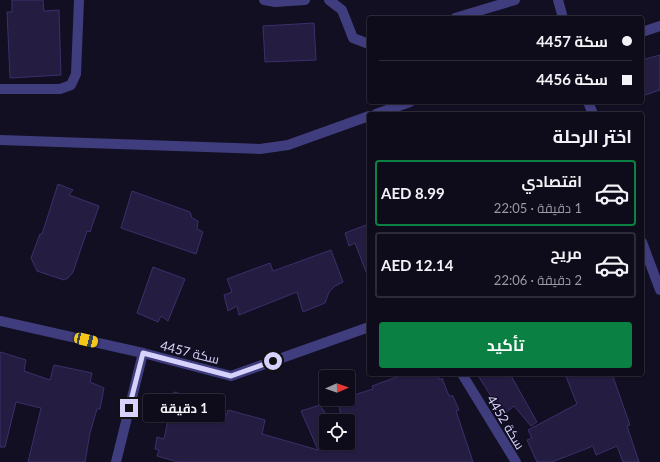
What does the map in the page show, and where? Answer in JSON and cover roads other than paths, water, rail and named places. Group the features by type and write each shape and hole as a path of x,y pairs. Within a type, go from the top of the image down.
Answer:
{"street":[{"path":"0,89 60,89 71,85 76,74 79,0"},
{"path":"264,0 275,2 305,0"},
{"path":"329,0 342,10 353,38 367,43"},
{"path":"462,16 515,0"},
{"path":"558,0 562,16"},
{"path":"644,31 660,26"},
{"path":"382,112 404,104"},
{"path":"0,140 260,150 288,145 367,117"},
{"path":"644,247 660,290"},
{"name":"سكة 4457","path":"0,321 143,353 231,376 367,328"},
{"path":"116,462 143,353"},
{"name":"سكة 4452","path":"463,376 516,462"}]}
